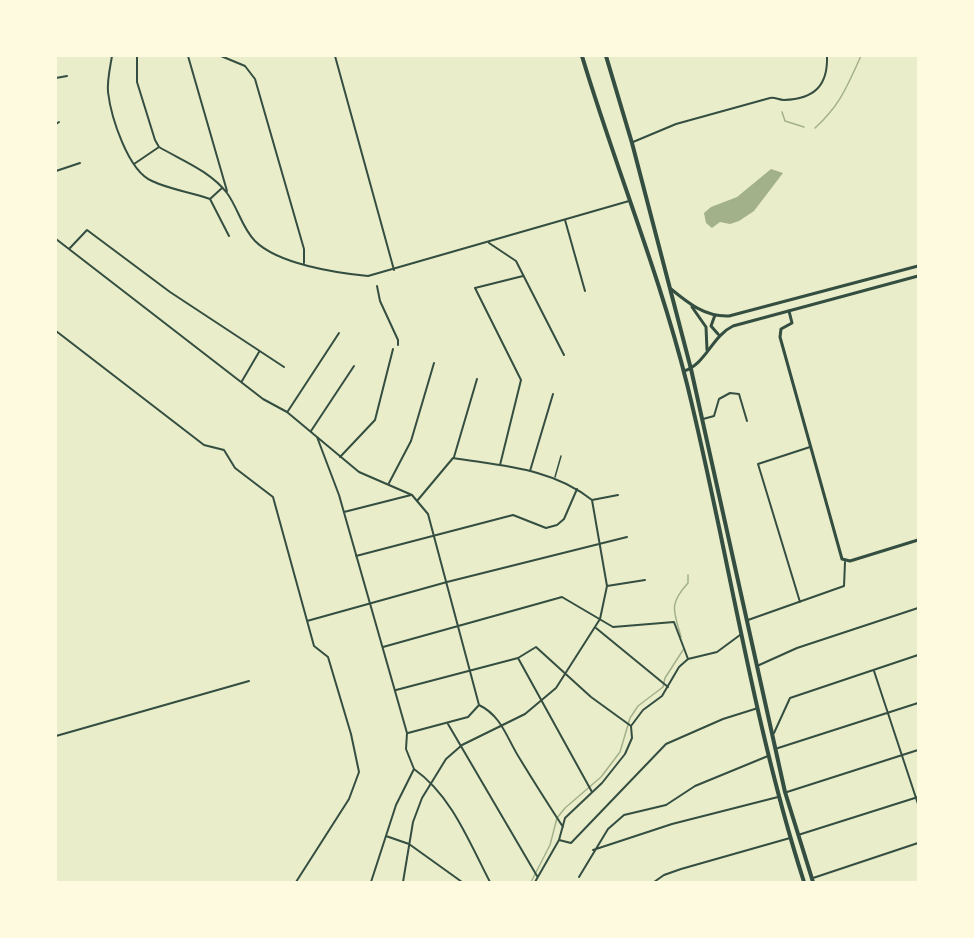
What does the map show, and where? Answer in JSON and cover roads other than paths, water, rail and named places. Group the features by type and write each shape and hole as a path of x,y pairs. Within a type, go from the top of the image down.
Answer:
{"highway":[{"path":"582,56 628,201 660,291 684,371 768,756 803,882"},
{"path":"606,56 632,143 691,369 785,792 813,880"}],"main road":[{"path":"668,287 691,305 715,315 739,315 918,266"},
{"path":"684,371 691,369 719,334 733,326 918,276"},
{"path":"857,283 855,288 860,292"},
{"path":"843,287 848,291 845,296"},
{"path":"691,305 706,327 707,351"},
{"path":"789,311 792,323 781,329 780,337 839,553 844,562 918,540"},
{"path":"715,315 711,326 719,334"}],"street":[{"path":"112,56 108,91 124,147 134,164 151,181 210,200 229,236"},
{"path":"137,56 137,82 159,147 207,172 228,194"},
{"path":"188,56 228,194 253,240 264,249 286,259 348,274 368,276 489,243 628,201"},
{"path":"221,56 245,66 255,79 304,249 304,263"},
{"path":"335,56 394,270"},
{"path":"632,143 686,121 770,98 785,100 812,92 825,80 827,56"},
{"path":"56,78 67,76"},
{"path":"134,164 159,147"},
{"path":"56,171 80,163"},
{"path":"210,200 222,188"},
{"path":"565,220 585,291"},
{"path":"69,249 87,230 170,292 284,367"},
{"path":"56,239 263,399 287,412 359,472 389,483 412,495 428,514 479,705 490,710 503,727 518,756 563,828"},
{"path":"489,243 516,261 564,355"},
{"path":"500,465 521,380 475,288 523,276"},
{"path":"377,286 380,301 398,339 398,345"},
{"path":"56,331 204,445 224,450 235,468 273,497 314,646 328,657 351,734 359,772 349,799 296,882"},
{"path":"287,412 339,333"},
{"path":"340,457 375,420 393,349"},
{"path":"242,381 260,351"},
{"path":"389,483 411,441 434,363"},
{"path":"311,431 354,366"},
{"path":"417,501 453,458 477,379"},
{"path":"530,471 553,394"},
{"path":"703,419 714,416 716,403 723,395 739,394 747,421"},
{"path":"316,435 344,512 396,690 407,733 406,749 414,769 431,781 445,798 490,882"},
{"path":"800,602 758,464 811,447"},
{"path":"403,882 413,822 431,781 446,759 462,745 503,727 541,701 567,674 596,628 607,586 592,500 555,477 453,458"},
{"path":"356,556 513,514 546,528 557,525 564,519 577,489"},
{"path":"344,512 412,495"},
{"path":"592,500 618,495"},
{"path":"307,621 447,582 627,537"},
{"path":"747,620 844,586 844,562"},
{"path":"607,586 645,580"},
{"path":"382,647 562,597 613,627 674,622 688,659"},
{"path":"757,666 797,648 918,608"},
{"path":"596,628 668,687"},
{"path":"536,882 537,876 559,840 565,818 592,792 625,754 632,738 631,726 643,710 662,696 679,667 688,659 717,652 742,633"},
{"path":"396,690 518,658 536,647 591,697 631,726"},
{"path":"772,735 790,698 918,655"},
{"path":"518,658 592,792"},
{"path":"873,671 918,804"},
{"path":"56,702 56,735 249,681"},
{"path":"775,748 918,703"},
{"path":"407,733 468,717 479,705"},
{"path":"559,840 571,843 666,744 723,719 758,708"},
{"path":"448,724 537,876"},
{"path":"785,792 918,750"},
{"path":"579,877 593,850 608,829 624,815 666,805 695,786 768,756"},
{"path":"371,882 396,805 414,769"},
{"path":"593,850 672,824 778,797"},
{"path":"798,835 917,797"},
{"path":"386,836 409,844 462,882"},
{"path":"654,882 664,875 681,869 790,838"},
{"path":"813,880 918,843"}],"lane":[{"path":"555,477 561,456"}],"waterway":[{"path":"815,128 837,103 861,56"},
{"path":"782,112 785,121 804,127"},
{"path":"681,637 674,608 677,597 688,583 688,575"},
{"path":"531,882 550,845 557,818 565,808 601,777 620,752 630,718 638,706 663,687 665,678 683,650"}]}
